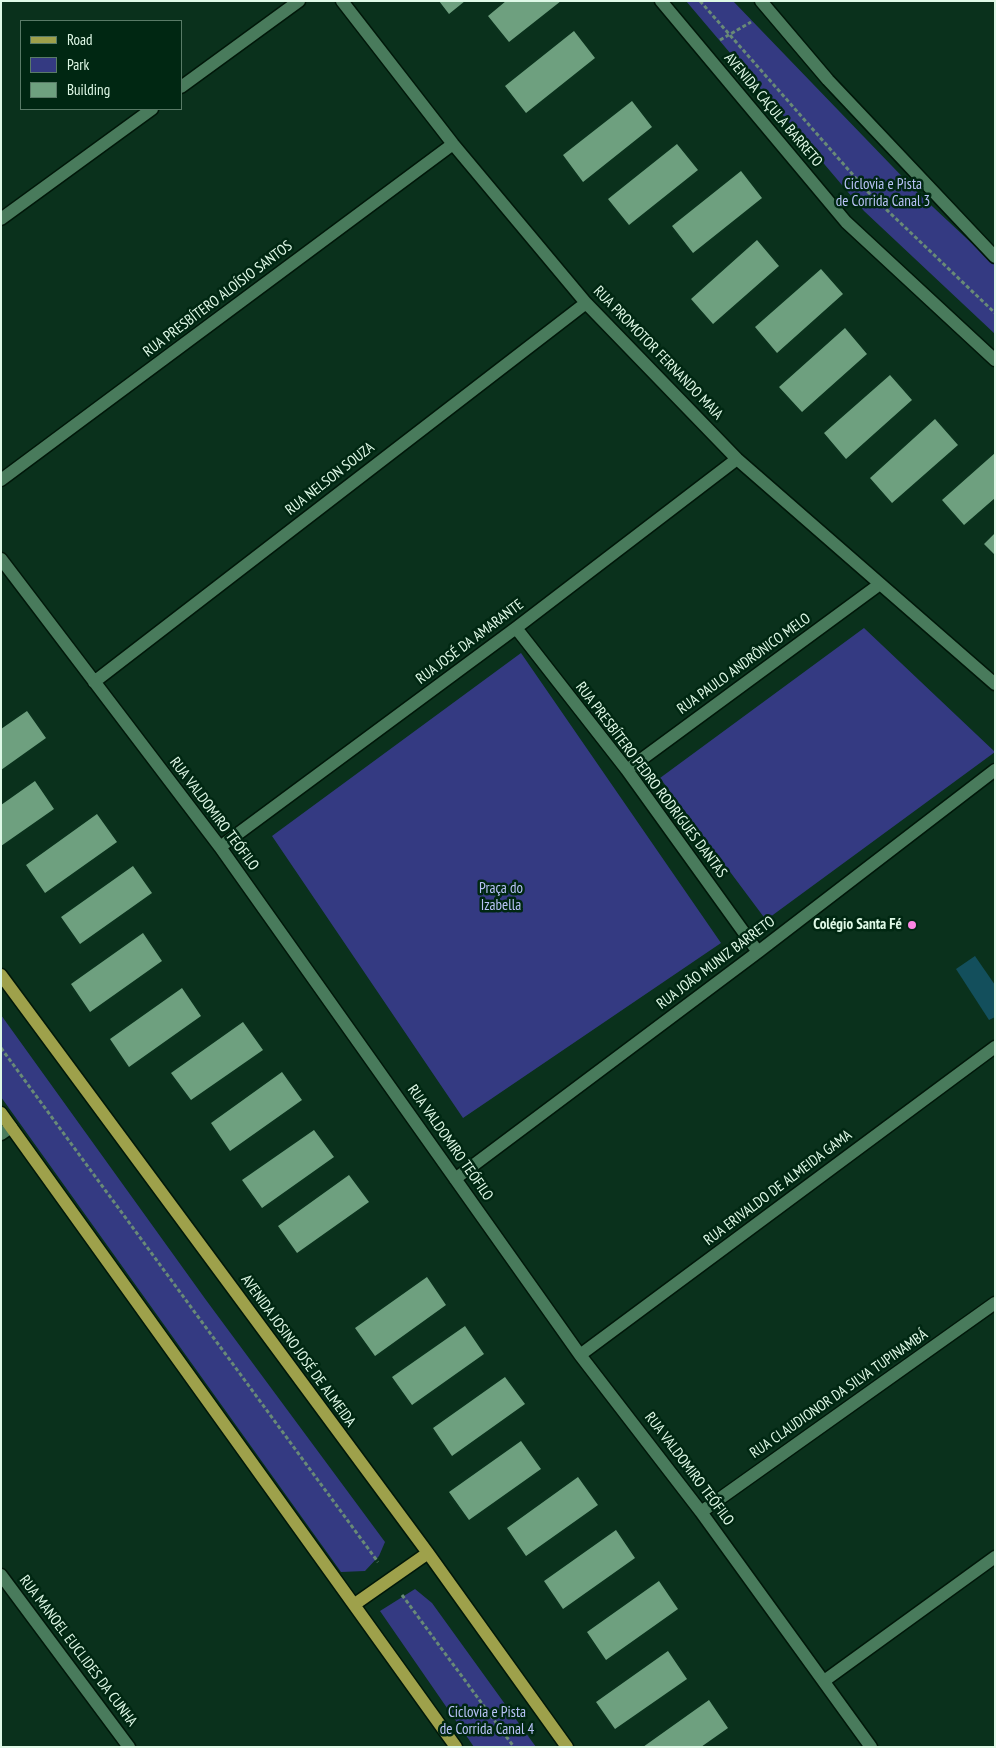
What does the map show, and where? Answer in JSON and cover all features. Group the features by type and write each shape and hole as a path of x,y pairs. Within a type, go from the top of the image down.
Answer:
{"main road":[{"name":"AVENIDA JOSINO JOSÉ DE ALMEIDA","path":"1,975 428,1553 567,1747"},
{"path":"1,1113 6,1130 355,1604 456,1747"},
{"path":"355,1604 428,1553"}],"street":[{"path":"182,87 299,1"},
{"name":"RUA PROMOTOR FERNANDO MAIA","path":"342,1 453,144 586,303 737,459 995,684"},
{"name":"AVENIDA CAÇULA BARRETO","path":"662,1 846,222 995,360"},
{"path":"761,1 828,80 995,257"},
{"path":"1,220 151,110"},
{"name":"RUA PRESBÍTERO ALOÍSIO SANTOS","path":"1,480 453,144"},
{"name":"RUA NELSON SOUZA","path":"94,682 586,303"},
{"name":"RUA JOSÉ DA AMARANTE","path":"220,846 516,628 737,459"},
{"name":"RUA VALDOMIRO TEÓFILO","path":"1,559 220,846 580,1355 701,1512 871,1747"},
{"name":"RUA PAULO ANDRÔNICO MELO","path":"627,770 880,584"},
{"name":"RUA PRESBÍTERO PEDRO RODRIGUES DANTAS","path":"516,628 627,770 758,952"},
{"name":"RUA JOÃO MUNIZ BARRETO","path":"455,1179 758,952 995,770"},
{"name":"RUA ERIVALDO DE ALMEIDA GAMA","path":"580,1355 995,1047"},
{"name":"RUA CLAUDIONOR DA SILVA TUPINAMBÁ","path":"701,1512 995,1303"},
{"path":"824,1681 995,1557"},
{"name":"RUA MANOEL EUCLIDES DA CUNHA","path":"1,1575 129,1747"}],"path":[{"path":"700,1 868,192 995,313"},
{"path":"702,51 769,11"},
{"path":"1,1048 514,1747"}],"green space":[{"name":"Ciclovia e Pista de Corrida Canal 3","path":"686,1 733,1 918,193 995,265 995,334 864,211"},
{"path":"864,628 995,752 766,920 660,778"},
{"name":"Praça do Izabella","path":"521,653 721,943 463,1118 272,836"},
{"path":"1,1015 206,1300 385,1542 379,1556 365,1571 341,1572 1,1097"},
{"name":"Ciclovia e Pista de Corrida Canal 4","path":"415,1589 432,1603 536,1747 474,1747 380,1611"}],"water":[{"path":"975,956 995,985 995,1017 989,1020 956,969"}],"building":[{"path":"439,1 465,1 449,14"},
{"path":"506,1 561,1 509,42 488,16"},
{"path":"574,31 595,58 526,113 505,86"},
{"path":"632,101 652,127 583,182 563,155"},
{"path":"677,144 698,170 629,225 608,199"},
{"path":"741,171 762,198 693,253 672,226"},
{"path":"757,240 779,266 713,324 691,299"},
{"path":"821,269 843,294 777,353 755,327"},
{"path":"845,328 867,354 802,412 779,387"},
{"path":"890,375 912,400 846,459 824,433"},
{"path":"935,419 958,445 892,503 870,478"},
{"path":"995,453 995,498 964,525 942,500"},
{"path":"995,533 995,555 984,544"},
{"path":"27,711 46,738 1,770 1,729"},
{"path":"35,781 54,809 1,846 1,805"},
{"path":"97,814 117,842 45,893 26,865"},
{"path":"133,866 152,893 80,944 61,917"},
{"path":"143,933 162,961 90,1012 71,984"},
{"path":"182,988 201,1016 129,1067 110,1039"},
{"path":"243,1022 263,1050 191,1100 171,1073"},
{"path":"282,1072 302,1100 230,1151 211,1123"},
{"path":"314,1130 334,1157 262,1208 242,1180"},
{"path":"349,1175 369,1202 297,1253 278,1226"},
{"path":"427,1277 446,1305 375,1356 355,1328"},
{"path":"465,1326 484,1354 412,1405 392,1377"},
{"path":"505,1377 525,1404 452,1456 433,1428"},
{"path":"521,1441 541,1469 469,1520 449,1492"},
{"path":"578,1477 598,1505 526,1556 507,1528"},
{"path":"616,1530 635,1558 563,1609 544,1581"},
{"path":"659,1581 678,1609 606,1660 587,1632"},
{"path":"668,1651 687,1679 615,1729 596,1702"},
{"path":"709,1700 728,1728 701,1747 643,1747"}],"place":[{"name":"Colégio Santa Fé","path":"912,925"}]}
